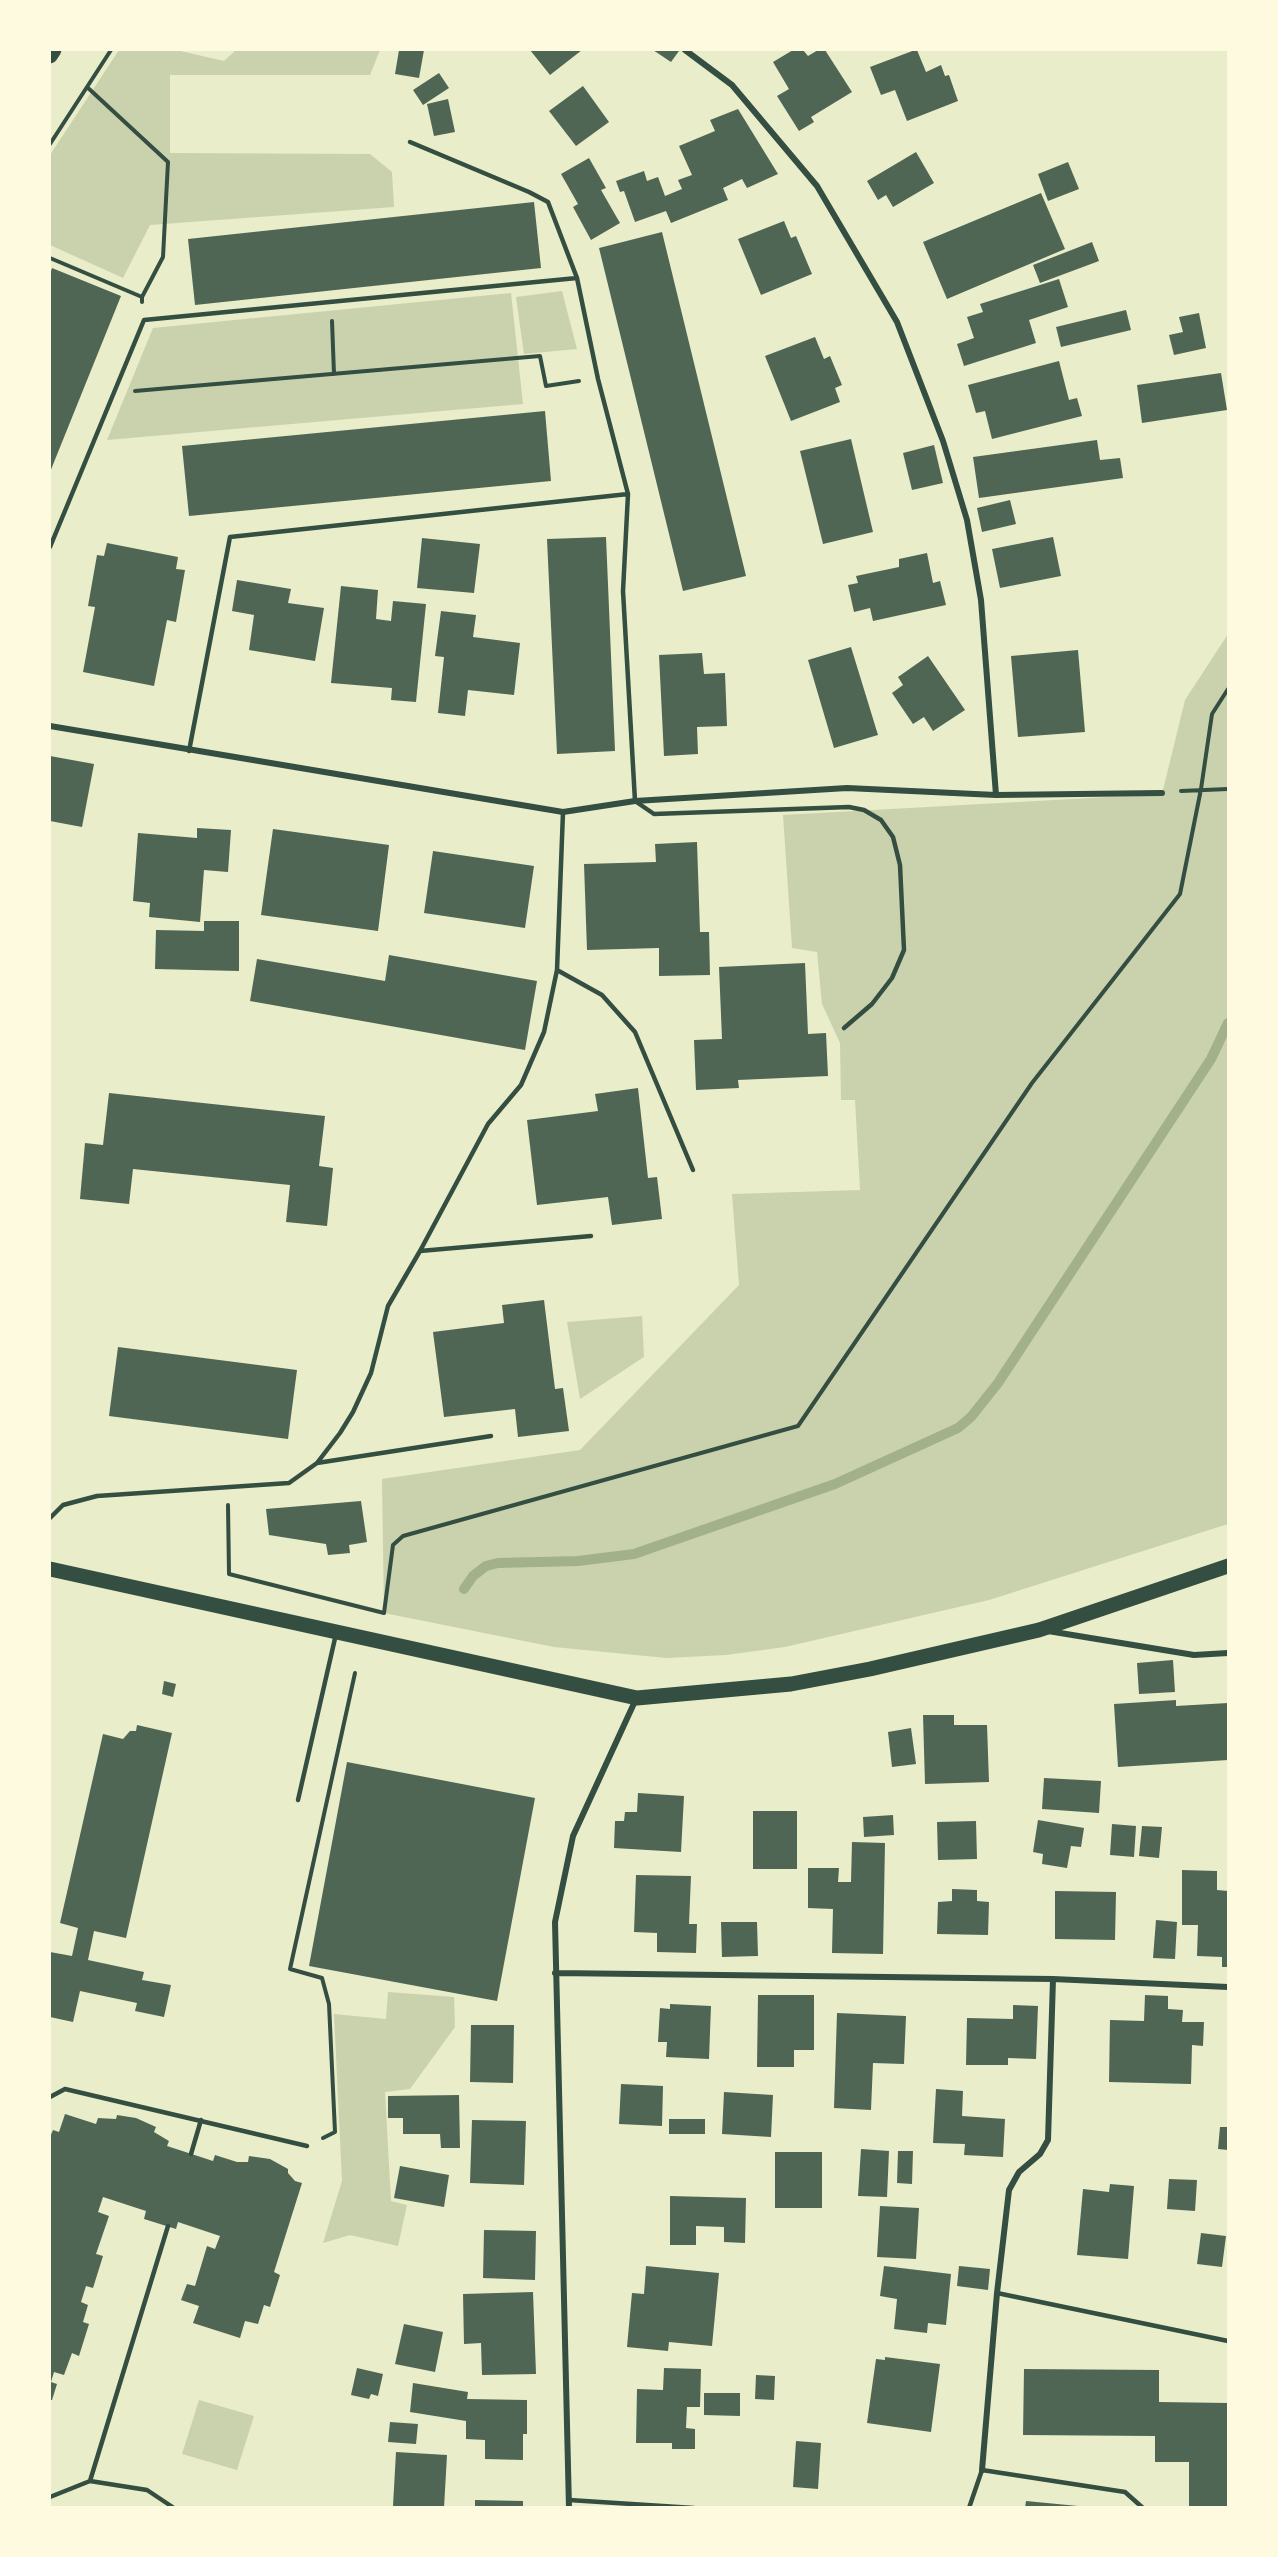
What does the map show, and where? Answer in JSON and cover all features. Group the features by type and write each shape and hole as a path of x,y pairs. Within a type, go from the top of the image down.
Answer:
{"main road":[{"path":"50,56 54,50"},
{"path":"50,1569 637,1698 791,1684 870,1670 1039,1630 1228,1566"}],"street":[{"path":"685,50 732,86 817,186 897,322 943,441 967,520 981,600 996,795"},
{"path":"50,726 563,812 635,801 848,788 996,795 1162,793"},
{"path":"1039,1630 1194,1655 1228,1653"},
{"path":"569,2508 555,1922 573,1836 637,1698"},
{"path":"555,1973 1053,1979 1228,1987"},
{"path":"982,2470 997,2293 1009,2190 1019,2172 1040,2154 1048,2140 1053,1979"}],"lane":[{"path":"410,142 548,202 577,278 598,379 627,494 623,591 635,801 654,814 849,807 864,810 881,820 892,837 900,865 904,950 892,978 872,1004 844,1028"},
{"path":"50,547 144,320 577,278"},
{"path":"189,751 230,537 627,494"},
{"path":"50,1518 63,1505 97,1496 289,1483 316,1463 340,1433 353,1413 371,1373 388,1306 488,1124 521,1084 544,1032 557,970 563,812"},
{"path":"557,970 602,995 635,1032 693,1170"},
{"path":"420,1251 591,1236"},
{"path":"316,1463 491,1436"},
{"path":"298,1800 336,1632"},
{"path":"50,2097 65,2089 307,2146"},
{"path":"191,2154 201,2120"},
{"path":"90,2481 168,2226"},
{"path":"997,2293 1228,2341"},
{"path":"969,2508 982,2470 1125,2492 1143,2508"},
{"path":"50,2497 90,2481 147,2490 174,2508"},
{"path":"569,2500 694,2508"}],"path":[{"path":"50,144 111,50"},
{"path":"87,87 168,162 163,257 142,297 144,320"},
{"path":"50,258 142,297"},
{"path":"331,303 334,374"},
{"path":"114,393 540,356 546,386 598,379"},
{"path":"228,1503 229,1574 384,1613 393,1545 402,1536 798,1426 1032,1083 1180,894 1201,789 1212,714 1228,689"},
{"path":"1201,789 1228,789"},
{"path":"307,2146 335,2132 329,2004 322,1978 290,1969 355,1672"}],"green space":[{"path":"119,50 176,50 224,61 236,50 380,50 370,75 170,75 170,153 370,154 392,172 394,207 150,225 123,278 50,245 50,155"},
{"path":"562,291 577,349 524,354 516,297"},
{"path":"511,293 523,404 107,440 153,328"},
{"path":"1228,634 1228,1524 989,1600 785,1647 726,1655 666,1658 554,1647 384,1613 382,1479 580,1450 739,1285 732,1194 860,1190 855,1100 841,1100 840,1043 822,1004 817,952 792,948 783,815 1162,794 1185,700"},
{"path":"642,1316 644,1357 580,1399 567,1322"},
{"path":"388,1992 454,1997 455,2027 410,2089 385,2092 391,2201 407,2205 398,2246 350,2235 323,2243 342,2181 334,2014 386,2019"},
{"path":"199,2400 254,2416 237,2470 182,2454"}],"building":[{"path":"399,50 424,50 419,78 395,74"},
{"path":"530,50 582,50 550,75"},
{"path":"653,50 677,50 679,51 671,62"},
{"path":"793,50 803,50 808,56 818,50 825,50 852,92 811,117 814,122 799,131 777,96 789,89 773,62"},
{"path":"915,50 926,72 941,65 945,76 949,75 958,101 907,121 895,90 881,95 870,67"},
{"path":"439,73 449,88 423,105 413,90"},
{"path":"583,86 609,122 576,146 549,111"},
{"path":"448,99 455,132 434,136 427,104"},
{"path":"738,109 778,174 747,188 742,179 723,188 728,200 671,223 666,211 635,222 624,191 620,192 616,181 644,171 647,181 658,177 665,196 682,189 678,180 692,175 679,146 715,131 710,120"},
{"path":"916,152 934,183 893,207 886,195 878,200 867,181"},
{"path":"589,158 606,188 601,190 620,223 591,240 573,207 578,204 561,174"},
{"path":"1068,162 1079,189 1048,201 1038,174"},
{"path":"1041,193 1065,249 947,299 923,242"},
{"path":"534,202 541,268 195,305 188,239"},
{"path":"784,221 791,238 796,236 812,274 761,295 738,239"},
{"path":"662,232 746,576 683,591 599,248"},
{"path":"1092,242 1099,261 1040,283 1033,265"},
{"path":"52,268 121,296 50,472 50,274"},
{"path":"1059,279 1068,307 1029,320 1036,343 964,366 957,344 974,338 967,317 983,312 980,304"},
{"path":"1126,310 1131,330 1061,347 1056,327"},
{"path":"1199,313 1206,348 1174,355 1169,335 1183,332 1179,317"},
{"path":"815,337 824,359 830,356 842,385 835,388 840,402 791,421 765,356"},
{"path":"1059,361 1069,400 1077,398 1082,416 992,439 985,411 976,413 968,385"},
{"path":"1221,373 1227,410 1142,423 1137,385"},
{"path":"545,411 551,481 189,516 182,446"},
{"path":"851,439 873,532 823,544 800,451"},
{"path":"1097,440 1100,460 1120,458 1123,478 979,498 973,457"},
{"path":"934,445 943,483 912,490 903,453"},
{"path":"1010,500 1016,524 982,532 977,508"},
{"path":"606,537 615,751 557,754 547,539"},
{"path":"1053,537 1061,576 1000,588 992,549"},
{"path":"422,538 480,544 474,593 417,588"},
{"path":"107,543 178,557 176,569 185,570 176,622 167,620 154,686 83,672 95,607 88,606 97,555 104,556"},
{"path":"927,553 933,583 940,581 946,605 873,621 870,608 854,612 848,585 858,583 856,576 899,567 899,559"},
{"path":"237,580 291,589 288,603 324,608 315,661 249,650 254,615 232,611"},
{"path":"341,586 378,590 376,619 391,621 393,601 426,604 416,702 391,700 392,688 331,683"},
{"path":"441,611 476,615 473,637 520,643 514,695 468,690 465,716 438,713 444,657 435,656"},
{"path":"851,647 878,735 834,748 808,660"},
{"path":"1078,650 1085,732 1018,737 1011,656"},
{"path":"702,653 704,674 725,673 727,726 697,727 698,754 664,756 659,655"},
{"path":"928,656 965,710 933,731 924,717 913,724 892,693 903,685 898,677"},
{"path":"50,756 94,764 82,827 50,821"},
{"path":"197,828 231,830 228,872 204,870 200,922 149,917 150,903 133,901 138,833 197,838"},
{"path":"273,829 389,845 378,931 261,915"},
{"path":"697,842 700,932 709,932 710,975 659,976 659,948 587,950 584,864 656,862 655,844"},
{"path":"433,851 534,866 525,928 424,913"},
{"path":"204,921 239,921 239,971 155,969 156,930 204,931"},
{"path":"389,955 537,981 525,1050 250,1001 257,959 385,981"},
{"path":"805,963 808,1034 826,1033 828,1076 738,1080 739,1088 696,1090 694,1040 722,1039 719,967"},
{"path":"638,1088 648,1178 657,1177 662,1219 612,1225 608,1197 537,1205 527,1120 598,1111 595,1094"},
{"path":"109,1093 325,1116 319,1166 333,1168 327,1226 286,1222 290,1185 133,1169 129,1204 80,1199 85,1143 103,1145"},
{"path":"544,1300 555,1389 563,1388 569,1431 518,1437 515,1409 444,1417 433,1332 504,1323 502,1305"},
{"path":"118,1347 297,1370 288,1439 109,1416"},
{"path":"361,1501 367,1542 349,1545 350,1553 328,1555 326,1544 269,1535 266,1509"},
{"path":"1173,1660 1175,1692 1139,1694 1137,1663"},
{"path":"164,1681 176,1684 173,1697 162,1694"},
{"path":"1176,1700 1176,1706 1228,1703 1228,1760 1118,1767 1114,1704"},
{"path":"923,1715 954,1715 954,1725 987,1725 989,1782 925,1784"},
{"path":"137,1725 172,1733 126,1938 94,1931 88,1960 144,1972 142,1980 171,1985 164,2017 135,2011 137,2003 80,1991 73,2022 50,2017 50,1952 72,1956 78,1928 60,1923 103,1734 123,1739 130,1731 136,1731"},
{"path":"911,1728 916,1764 892,1767 888,1732"},
{"path":"347,1762 535,1798 497,2001 309,1966"},
{"path":"1044,1778 1101,1781 1099,1813 1042,1809"},
{"path":"638,1793 684,1796 681,1852 614,1848 615,1821 624,1821 625,1812 637,1812"},
{"path":"753,1811 797,1811 797,1869 753,1869"},
{"path":"893,1815 894,1835 864,1837 863,1817"},
{"path":"1038,1820 1084,1828 1081,1847 1071,1846 1067,1868 1042,1864 1043,1854 1033,1852"},
{"path":"976,1821 977,1859 938,1860 937,1822"},
{"path":"1112,1824 1136,1826 1134,1857 1110,1855"},
{"path":"1142,1826 1162,1827 1159,1858 1139,1856"},
{"path":"852,1842 885,1843 883,1954 832,1953 833,1909 808,1908 808,1868 839,1868 838,1882 851,1882"},
{"path":"1182,1870 1217,1871 1217,1890 1228,1891 1228,1967 1222,1967 1222,1957 1197,1956 1198,1925 1182,1925"},
{"path":"636,1875 691,1876 689,1924 697,1924 696,1953 657,1952 657,1933 634,1932"},
{"path":"952,1889 977,1890 977,1901 989,1902 988,1935 937,1934 938,1902 952,1901"},
{"path":"1055,1891 1116,1892 1115,1940 1055,1939"},
{"path":"1156,1920 1177,1922 1175,1959 1153,1958"},
{"path":"721,1922 757,1922 758,1956 722,1957"},
{"path":"758,1995 814,1995 814,2050 794,2050 794,2067 757,2067"},
{"path":"1145,1995 1168,1996 1168,2009 1183,2010 1182,2022 1204,2022 1203,2046 1192,2045 1191,2084 1109,2082 1110,2020 1144,2021"},
{"path":"670,2004 711,2006 709,2059 666,2057 667,2042 658,2042 660,2008 670,2009"},
{"path":"1013,2005 1038,2006 1036,2059 1008,2058 1008,2065 966,2065 967,2018 1013,2019"},
{"path":"837,2013 906,2016 904,2064 873,2063 871,2110 834,2108"},
{"path":"471,2025 514,2025 513,2083 470,2082"},
{"path":"621,2084 663,2086 662,2126 619,2124"},
{"path":"936,2089 963,2091 962,2116 1005,2119 1003,2157 964,2155 965,2144 933,2143"},
{"path":"724,2092 773,2095 771,2137 722,2134"},
{"path":"459,2095 460,2148 441,2148 440,2134 403,2134 403,2118 388,2118 388,2096"},
{"path":"65,2114 96,2124 98,2118 116,2119 117,2115 136,2118 156,2127 154,2132 169,2141 167,2146 213,2161 215,2155 237,2162 248,2162 249,2156 270,2159 288,2169 288,2173 295,2181 302,2183 274,2272 280,2275 270,2307 264,2305 258,2324 245,2321 240,2338 193,2323 199,2306 181,2300 187,2284 195,2286 207,2246 215,2249 220,2236 178,2222 176,2229 144,2219 146,2211 103,2197 98,2212 109,2216 96,2254 103,2256 93,2288 86,2286 81,2302 88,2305 83,2322 89,2324 79,2356 72,2353 64,2375 54,2372 51,2382 57,2384 52,2400 50,2400 50,2137 53,2130 59,2132"},
{"path":"669,2119 705,2119 705,2134 669,2134"},
{"path":"472,2120 526,2121 524,2185 470,2183"},
{"path":"1220,2127 1228,2127 1228,2150 1218,2149"},
{"path":"861,2149 889,2151 887,2197 858,2196"},
{"path":"898,2151 913,2151 912,2184 897,2183"},
{"path":"775,2152 822,2152 822,2208 775,2208"},
{"path":"400,2166 449,2175 444,2207 394,2198"},
{"path":"1169,2179 1197,2180 1195,2211 1167,2209"},
{"path":"1110,2184 1134,2186 1128,2259 1077,2255 1083,2189 1109,2192"},
{"path":"670,2196 746,2198 745,2243 724,2242 724,2227 696,2226 696,2245 670,2245"},
{"path":"880,2206 919,2208 916,2259 877,2257"},
{"path":"484,2230 536,2231 535,2280 483,2278"},
{"path":"1201,2233 1226,2236 1222,2267 1197,2264"},
{"path":"646,2266 719,2273 712,2346 669,2342 668,2351 627,2347 632,2293 644,2294"},
{"path":"884,2266 951,2274 946,2325 928,2323 927,2333 894,2329 897,2299 880,2296"},
{"path":"959,2266 990,2269 988,2290 957,2286"},
{"path":"533,2292 536,2374 482,2375 481,2343 464,2344 463,2294"},
{"path":"404,2324 443,2332 435,2372 395,2364"},
{"path":"885,2357 940,2364 931,2432 867,2423 876,2359 885,2360"},
{"path":"357,2368 383,2374 378,2396 371,2394 369,2399 351,2395"},
{"path":"664,2368 701,2369 700,2407 687,2407 686,2428 695,2429 695,2449 672,2449 672,2443 636,2443 637,2389 663,2390"},
{"path":"1024,2369 1159,2370 1159,2402 1228,2403 1228,2508 1189,2508 1189,2462 1155,2462 1155,2436 1023,2435"},
{"path":"756,2375 775,2376 774,2400 755,2399"},
{"path":"413,2383 468,2392 467,2399 527,2400 527,2434 523,2434 523,2460 485,2459 485,2440 466,2439 466,2421 410,2412"},
{"path":"704,2393 740,2393 740,2416 704,2415"},
{"path":"390,2422 418,2424 416,2444 388,2442"},
{"path":"796,2441 821,2443 818,2489 793,2487"},
{"path":"396,2452 447,2455 444,2508 393,2506"},
{"path":"475,2500 523,2501 523,2508 475,2508"},
{"path":"1026,2501 1078,2506 1078,2508 1025,2508"}],"waterway":[{"path":"464,1589 473,1576 486,1566 498,1563 578,1561 634,1554 835,1484 958,1428 971,1417 998,1383 1211,1059 1228,1023"}]}
